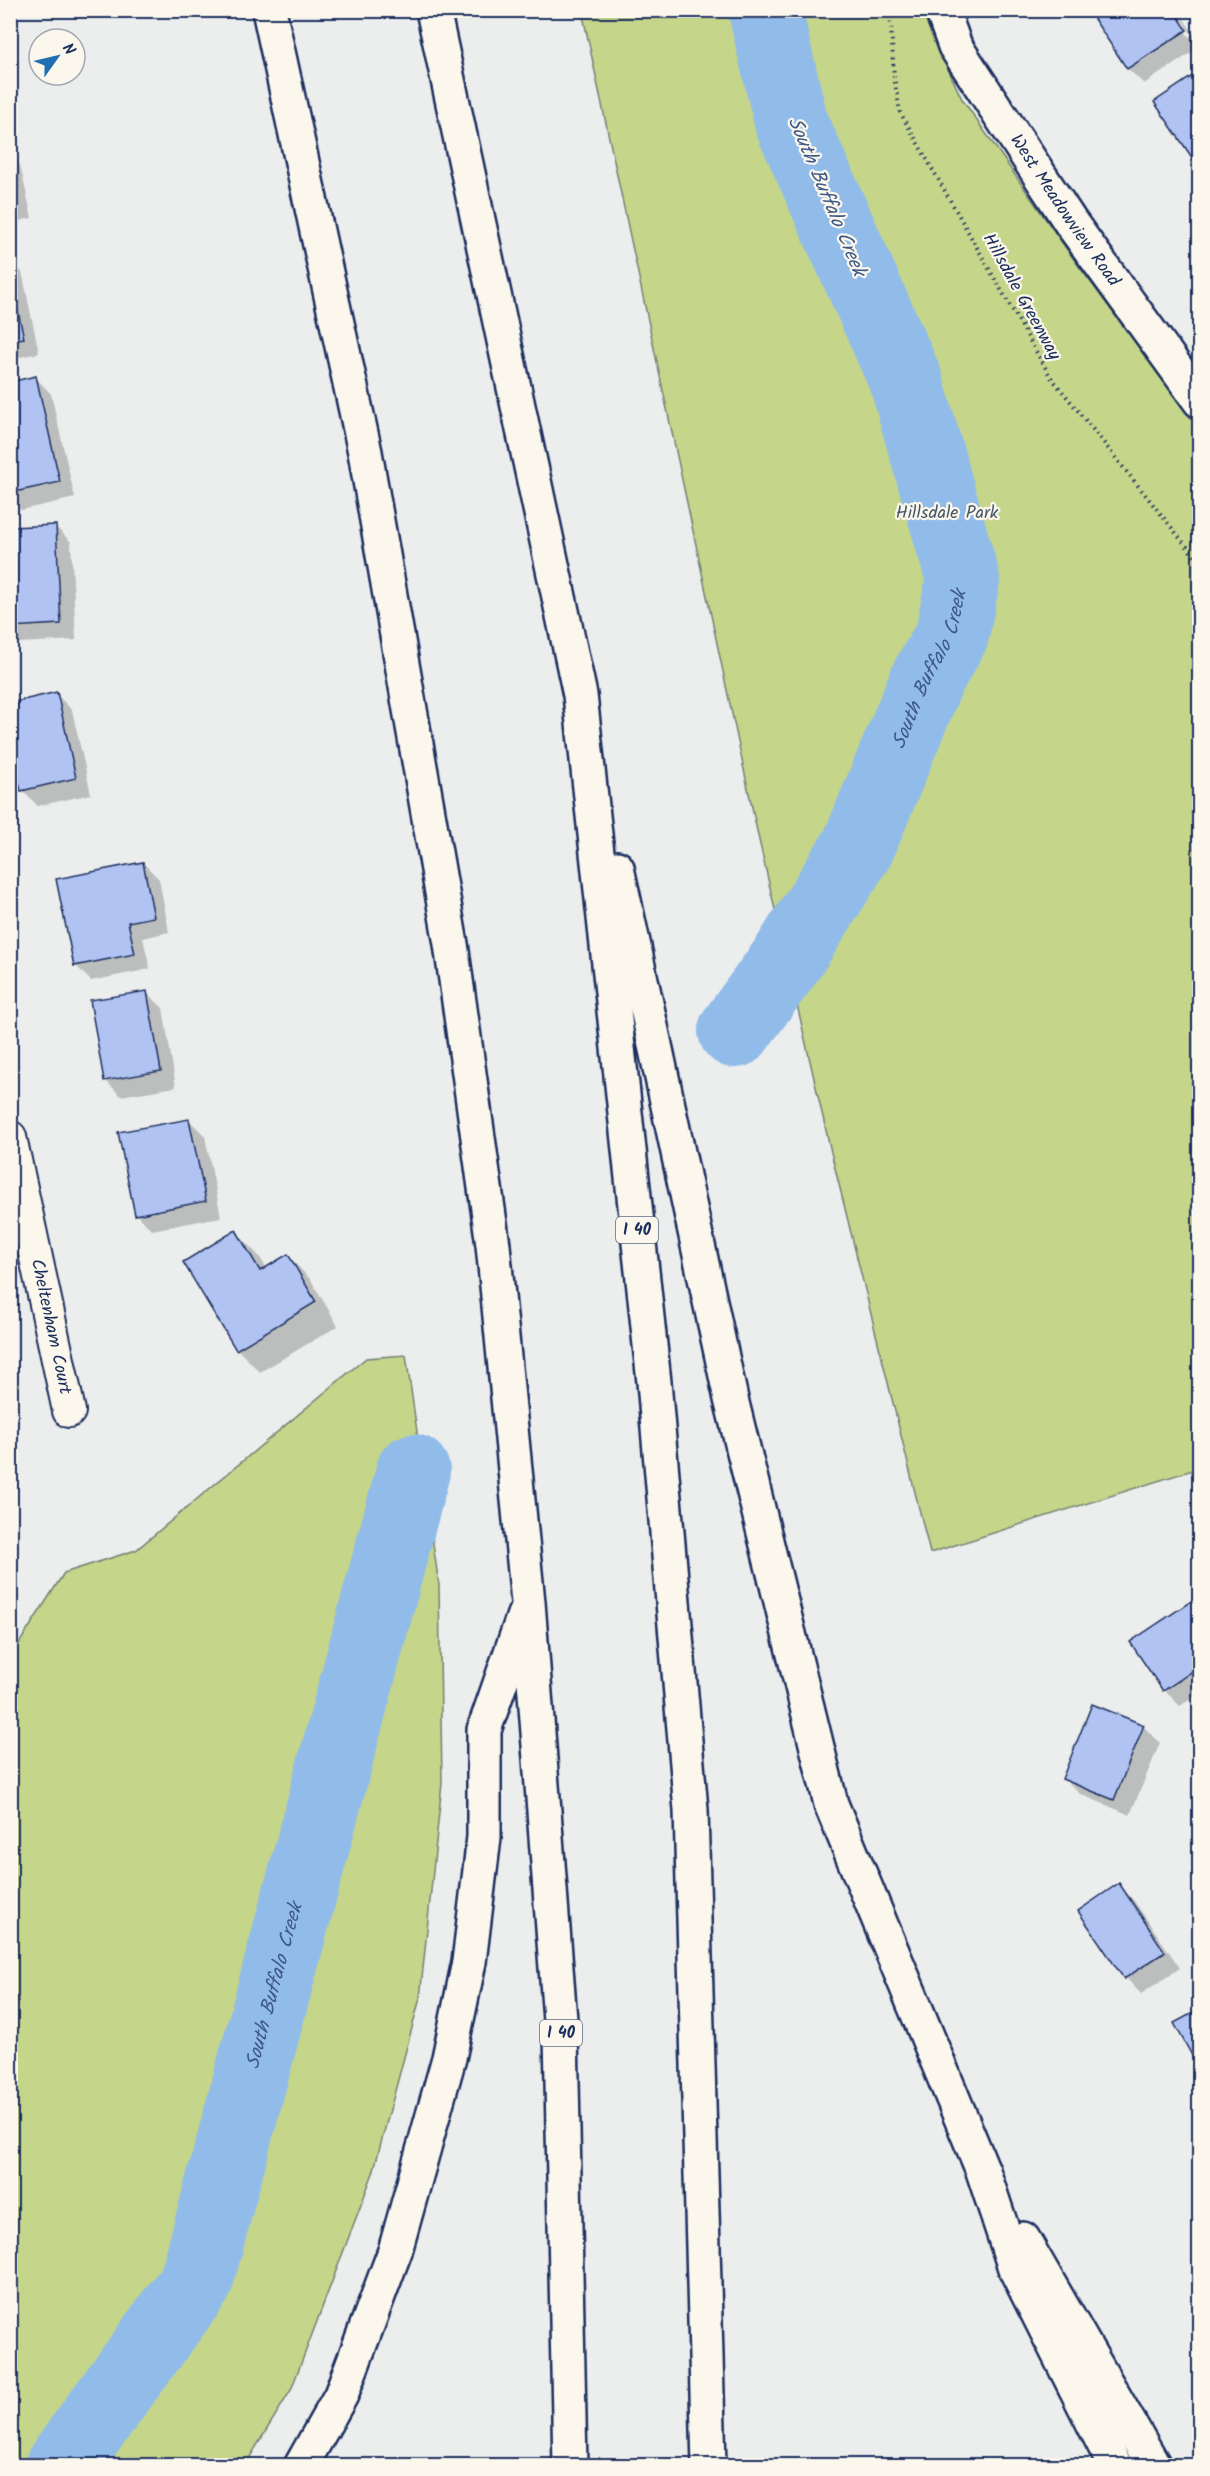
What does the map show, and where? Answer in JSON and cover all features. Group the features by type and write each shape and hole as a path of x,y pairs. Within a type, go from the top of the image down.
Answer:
{"main road":[{"name":"I 40","path":"269,10 365,452 451,944 493,1245 528,1602 561,2033 570,2466"},
{"name":"I 40","path":"434,10 580,695 654,1382 691,1810 709,2466"},
{"name":"West Meadowview Road","path":"942,10 955,46 1071,223 1200,401"},
{"path":"580,695 731,1399 831,1804 983,2171 1015,2268 1115,2466"},
{"path":"301,2466 341,2394 395,2251 449,2058 470,1962 484,1837 484,1731 528,1602"},
{"path":"983,2171 1154,2466"}],"street":[{"name":"Cheltenham Court","path":"10,1137 69,1411"}],"path":[{"name":"Hillsdale Greenway","path":"890,10 894,77 900,112 1050,376 1200,563"}],"green space":[{"name":"Hillsdale Park","path":"582,11 921,11 962,99 1070,254 1199,429 1199,1468 930,1553 831,1152 759,840"},
{"path":"406,1355 439,1585 442,1783 420,1998 373,2173 291,2390 245,2465 11,2465 11,1656 64,1573 136,1550 366,1358"}],"building":[{"path":"1088,10 1174,10 1187,30 1127,69"},
{"path":"1200,71 1200,169 1154,102"},
{"path":"10,172 17,202 10,204"},
{"path":"10,275 24,338 10,340"},
{"path":"36,376 60,482 10,493 10,382"},
{"path":"56,525 61,624 10,627 10,527"},
{"path":"57,692 76,778 21,791 10,748 10,703"},
{"path":"143,862 154,917 128,922 135,954 74,966 56,879"},
{"path":"147,991 161,1071 104,1081 90,1000"},
{"path":"189,1119 206,1201 135,1215 118,1132"},
{"path":"236,1230 260,1271 288,1254 316,1302 236,1350 183,1262"},
{"path":"1199,1596 1200,1666 1163,1691 1130,1642"},
{"path":"1092,1704 1144,1725 1114,1800 1062,1779"},
{"path":"1119,1883 1165,1952 1124,1979 1078,1911"},
{"path":"1200,2009 1200,2070 1174,2023"}],"waterway":[{"name":"South Buffalo Creek","path":"735,1031 788,958 858,847 927,679 952,635 963,579 906,381 791,122 765,10"},
{"name":"South Buffalo Creek","path":"62,2466 196,2282 413,1471"}]}
